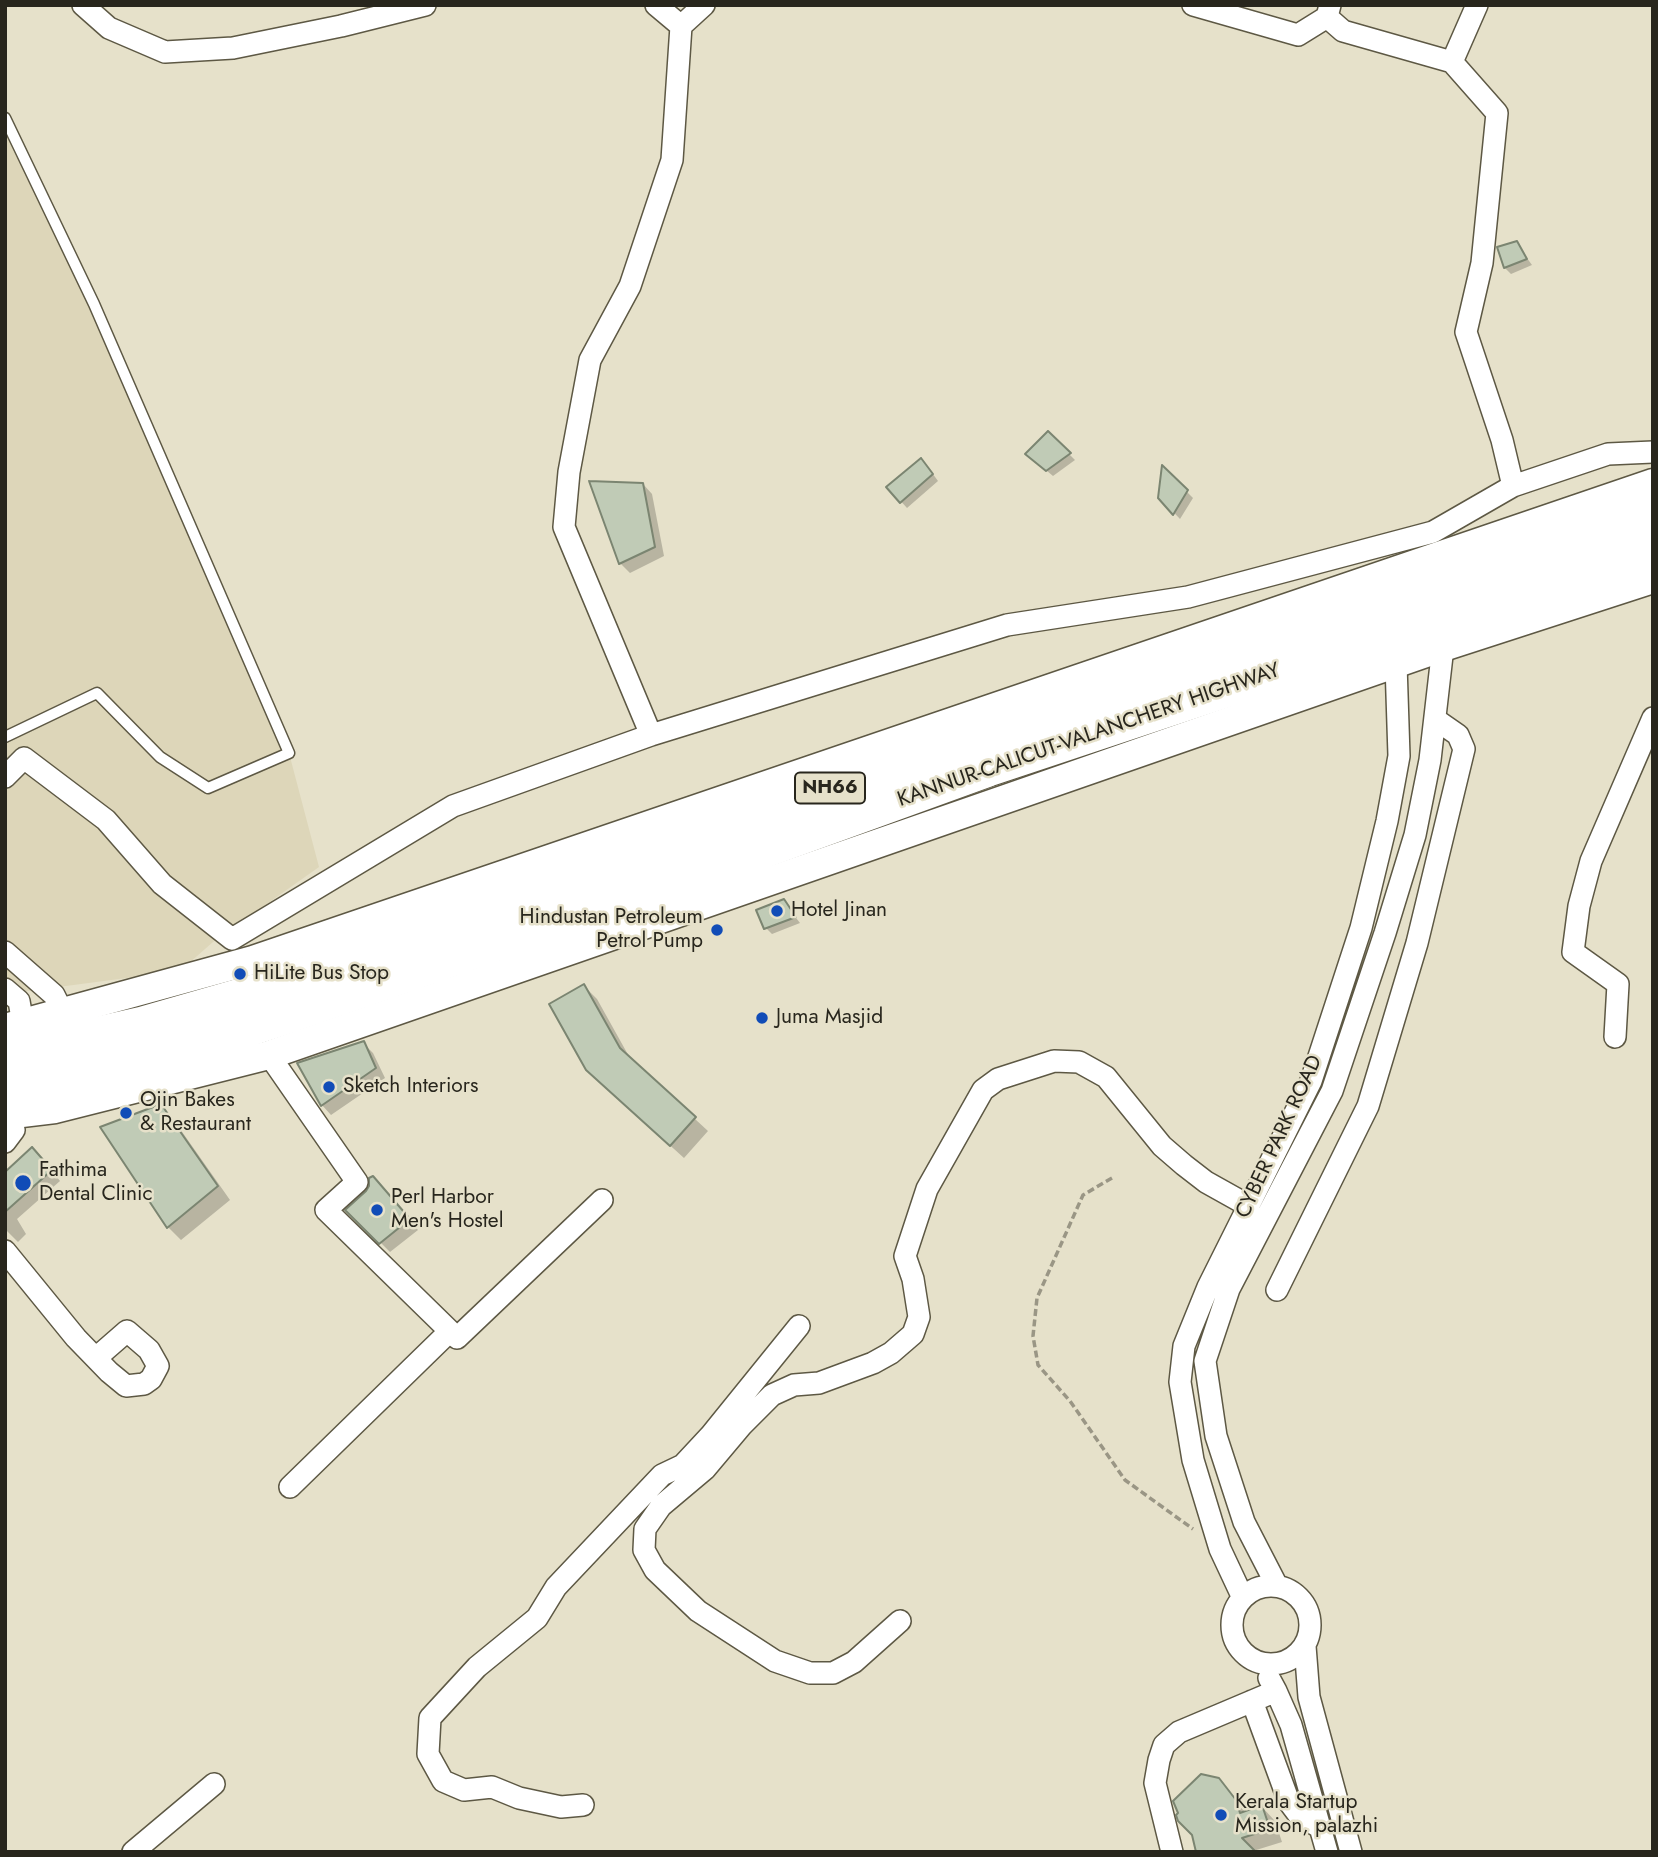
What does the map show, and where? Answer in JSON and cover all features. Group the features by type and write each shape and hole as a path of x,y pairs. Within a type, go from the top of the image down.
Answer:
{"highway":[{"name":"NH66","path":"5,1056 143,1025 268,989 970,740 1653,510"},
{"name":"KANNUR-CALICUT-VALANCHERY HIGHWAY","path":"6,1115 37,1085 153,1059 267,1022 728,862 988,768 1653,547"}],"street":[{"path":"83,5 109,28 165,52 233,47 341,26 425,5"},
{"path":"656,5 681,26"},
{"path":"651,735 564,527 569,472 590,360 630,286 672,160 681,26 704,5"},
{"path":"1193,5 1298,35 1329,11 1343,31 1452,62 1497,113 1482,262 1466,332 1502,440 1513,486"},
{"path":"1452,62 1476,5"},
{"path":"5,777 23,758 106,820 162,884 232,939 453,806 651,735 1007,625 1188,597 1433,532 1513,486 1608,454 1653,452"},
{"path":"5,989 19,1001 14,1026 267,955 1653,483"},
{"path":"6,1115 55,1109 269,1055 1443,647 1653,579"},
{"path":"1276,1584 1244,1522 1216,1436 1205,1362 1229,1289 1332,1091 1415,835 1430,760 1443,647"},
{"name":"CYBER PARK ROAD","path":"1242,1598 1220,1549 1193,1460 1180,1382 1184,1346 1208,1287 1311,1081 1361,928 1387,821 1399,756 1396,664"},
{"path":"1615,1037 1618,984 1573,952 1579,906 1591,861 1653,718"},
{"path":"1277,1290 1368,1106 1417,943 1464,749 1458,736 1435,719"},
{"path":"5,952 54,995 63,1013"},
{"path":"269,1055 357,1182 326,1210 457,1338 602,1200"},
{"path":"583,1805 561,1807 519,1798 492,1787 464,1790 443,1781 428,1754 430,1718 477,1667 537,1618 556,1587 577,1562 601,1542 662,1475 683,1465 745,1409 794,1385 819,1383 873,1363 891,1353 912,1334 919,1317 913,1279 905,1256 927,1189 983,1090 998,1079 1054,1060 1079,1062 1106,1077 1162,1146 1184,1165 1206,1182 1249,1206"},
{"path":"5,1251 61,1322 96,1359"},
{"path":"799,1326 705,1469 661,1506 645,1530 644,1550 655,1570 698,1611 775,1661 810,1673 833,1672 854,1662 900,1621"},
{"path":"290,1488 450,1331"},
{"path":"1276,1584 1301,1598 1308,1609 1310,1634 1305,1646 1296,1656 1272,1665 1258,1663 1247,1657 1238,1647 1233,1635 1235,1609 1242,1598 1253,1590 1276,1584"},
{"path":"1305,1646 1309,1697 1352,1852"},
{"path":"1258,1663 1276,1691 1291,1725 1326,1852"},
{"path":"1172,1852 1155,1783 1158,1760 1164,1745 1178,1732 1276,1691"},
{"path":"1252,1701 1289,1802 1298,1814 1320,1827"},
{"path":"133,1852 214,1784"}],"lane":[{"path":"5,118 94,304 289,752 208,789 160,757 97,693 5,737"}],"path":[{"path":"1112,1178 1083,1195 1037,1298 1033,1336 1038,1365 1070,1401 1125,1480 1220,1549"}],"shaded area":[{"path":"5,118 289,753 319,867 213,942 180,971 5,994"}],"building":[{"path":"1517,241 1527,259 1504,268 1497,247"},
{"path":"1048,431 1071,453 1046,471 1025,454"},
{"path":"921,458 933,474 900,503 886,487"},
{"path":"1162,465 1188,490 1173,515 1158,498"},
{"path":"589,481 643,483 655,547 619,564"},
{"path":"784,899 796,917 764,929 756,910"},
{"path":"584,984 620,1048 696,1117 670,1146 586,1070 549,1004"},
{"name":"Sketch Interiors","path":"364,1041 376,1068 321,1106 297,1063"},
{"path":"161,1104 218,1186 167,1228 100,1127"},
{"path":"32,1147 52,1170 5,1212 5,1172"},
{"path":"373,1176 410,1219 379,1244 345,1210 366,1191 369,1178"},
{"name":"Kerala Startup Mission, palazhi","path":"1201,1774 1219,1778 1236,1800 1240,1813 1262,1805 1270,1829 1242,1838 1256,1852 1196,1852 1192,1835 1178,1821 1173,1801"}],"place":[{"name":"Hotel Jinan","path":"777,911"},
{"name":"Hindustan Petroleum Petrol Pump","path":"717,930"},
{"name":"HiLite Bus Stop","path":"240,974"},
{"name":"Juma Masjid","path":"762,1018"},
{"name":"Sketch Interiors","path":"329,1087"},
{"name":"Ojin Bakes & Restaurant","path":"126,1113"},
{"name":"Fathima Dental Clinic","path":"23,1183"},
{"name":"Perl Harbor Men's Hostel","path":"377,1210"},
{"name":"Kerala Startup Mission, palazhi","path":"1221,1815"}]}
